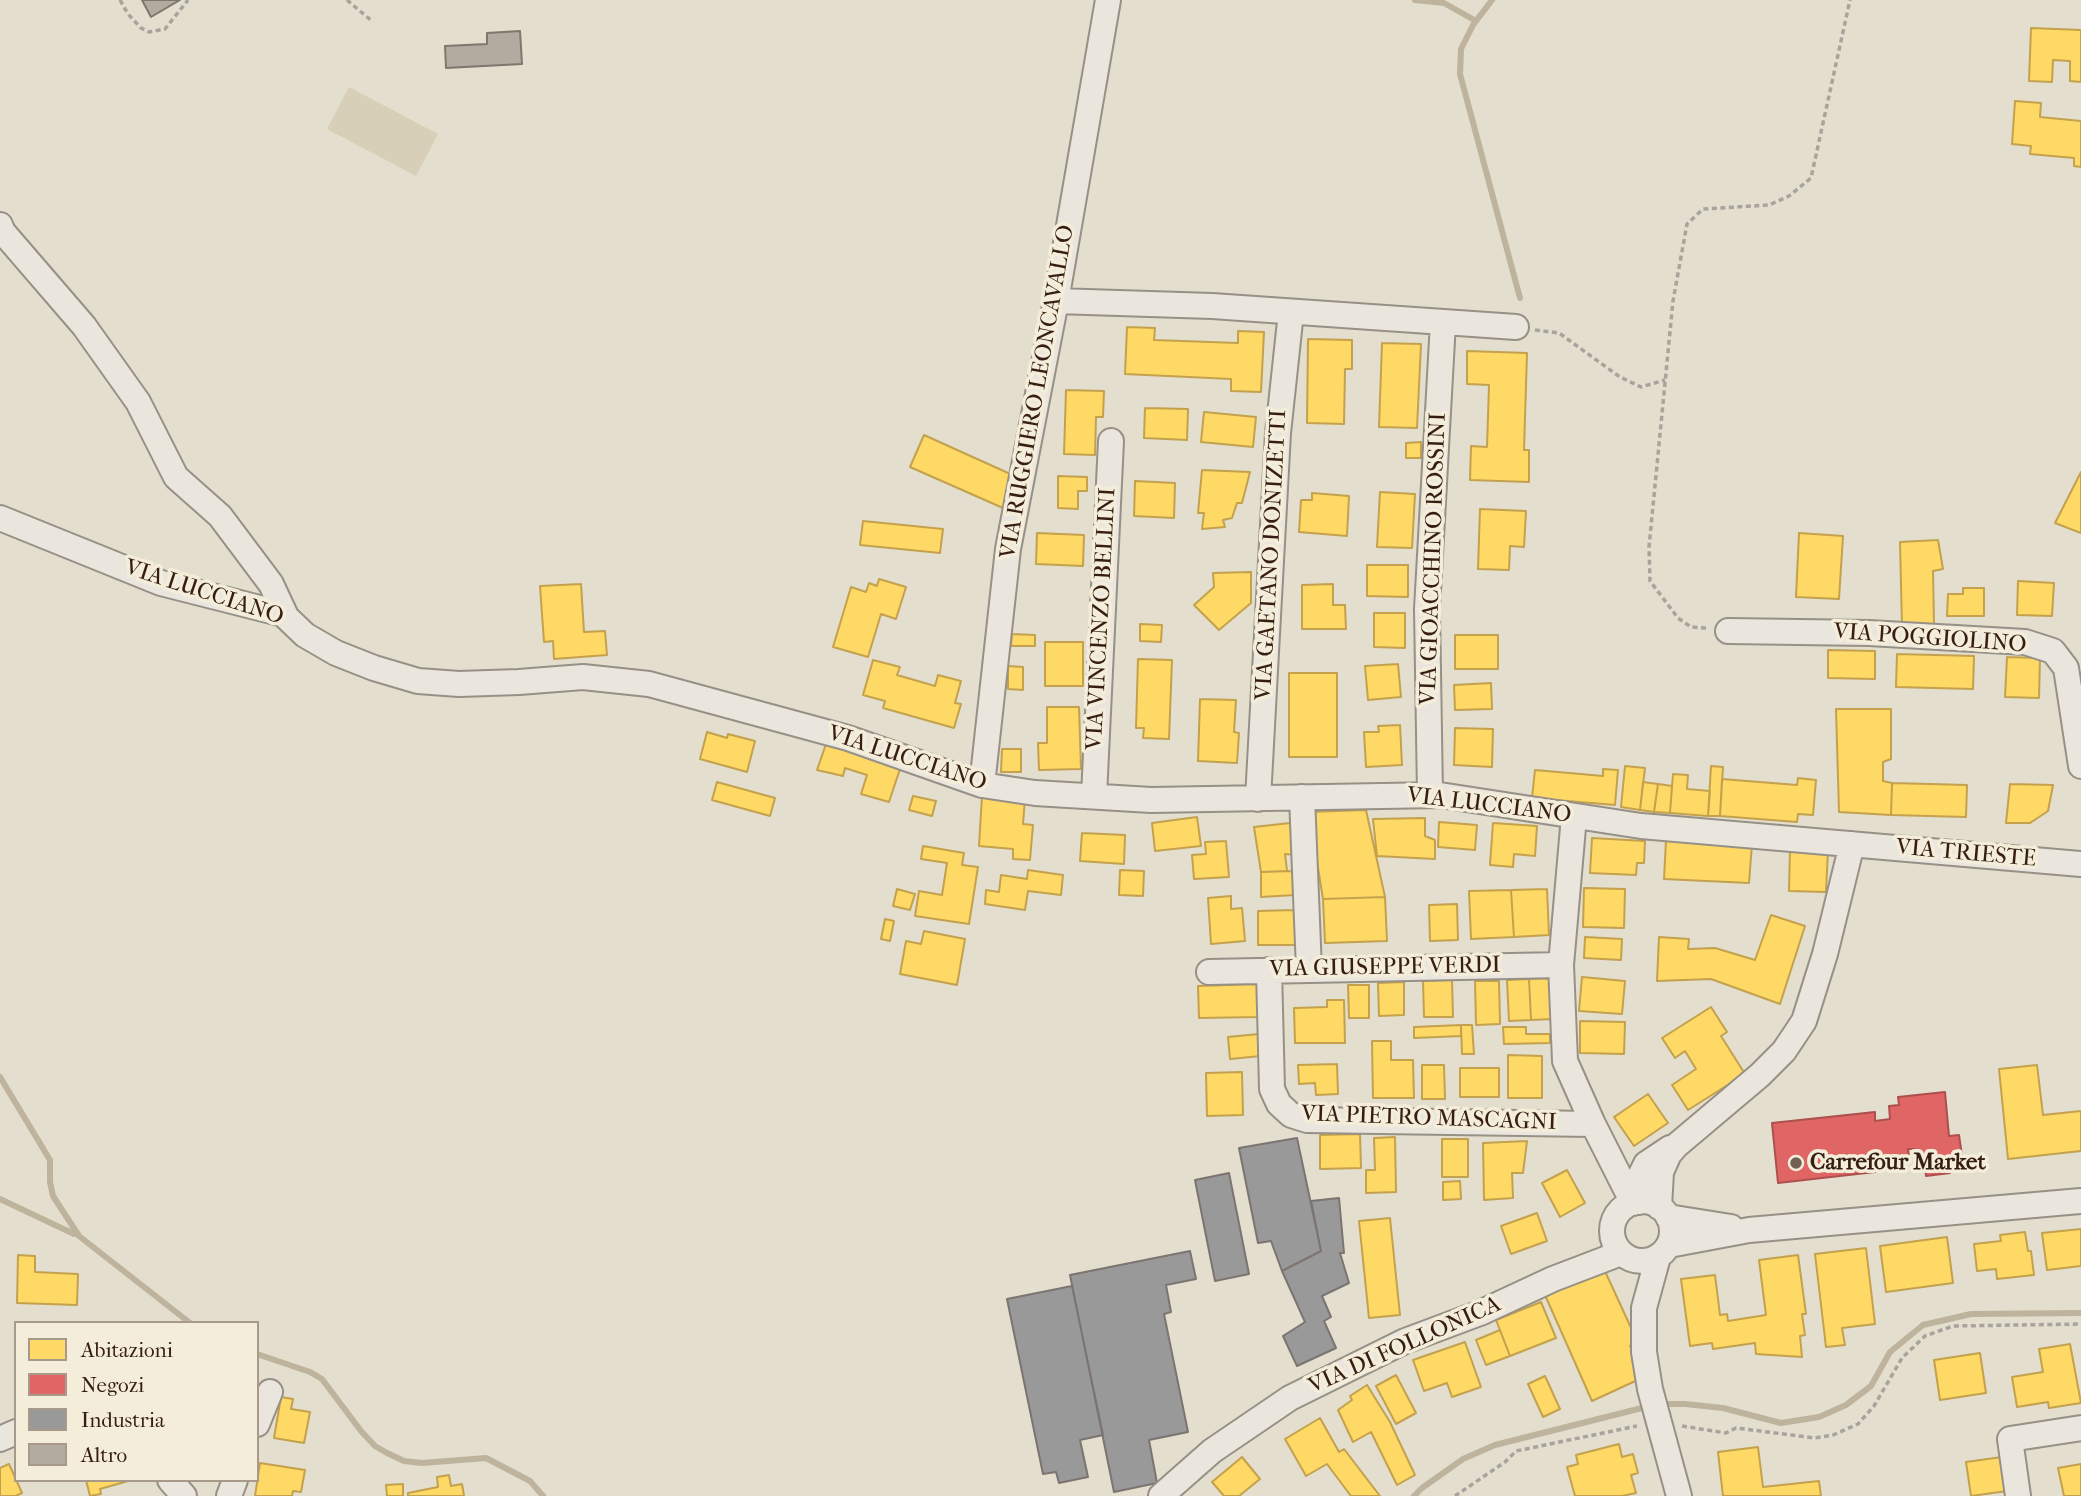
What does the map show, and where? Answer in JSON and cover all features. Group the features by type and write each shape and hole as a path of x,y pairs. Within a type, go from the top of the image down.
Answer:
{"street":[{"name":"VIA RUGGIERO LEONCAVALLO","path":"982,785 1008,549 1056,301 1108,0"},
{"path":"0,225 84,326 138,402 176,477 220,516 271,584 285,614"},
{"path":"1056,301 1212,306 1516,327"},
{"name":"VIA GAETANO DONIZETTI","path":"1258,799 1279,433 1290,312"},
{"name":"VIA GIOACCHINO ROSSINI","path":"1430,795 1427,609 1443,322"},
{"name":"VIA VINCENZO BELLINI","path":"1094,796 1111,441"},
{"name":"VIA LUCCIANO","path":"0,518 161,583 285,614 305,635 336,653 418,681 459,684 583,677 649,684 848,737 933,770 982,785 1035,793 1151,800 1430,795 1641,826 1852,844"},
{"name":"VIA POGGIOLINO","path":"1728,631 1869,633 2012,641 2025,642 2053,651 2066,668 2081,766"},
{"path":"1302,797 1309,970"},
{"path":"1574,816 1561,965 1564,1062 1593,1124 1650,1207 1672,1231 1646,1254 1643,1335 1646,1366 1679,1496"},
{"path":"1650,1207 1662,1166 1676,1145 1760,1075 1784,1051 1804,1021 1825,954 1852,844"},
{"name":"VIA TRIESTE","path":"1852,844 2081,864"},
{"name":"VIA GIUSEPPE VERDI","path":"1209,972 1561,965"},
{"name":"VIA PIETRO MASCAGNI","path":"1269,970 1272,1089 1279,1104 1291,1115 1307,1120 1593,1124"},
{"path":"1646,1254 1613,1239 1615,1219 1621,1211 1650,1207 1749,1230 2081,1201"},
{"name":"VIA DI FOLLONICA","path":"1553,1279 1613,1229"},
{"name":"VIA DI FOLLONICA","path":"1161,1496 1212,1451 1290,1398 1405,1341 1480,1313 1553,1279 1749,1230"},
{"path":"259,1419 270,1392"},
{"path":"2018,1496 2010,1438 2081,1428"},
{"path":"172,1482 184,1496"}],"path":[{"path":"120,0 128,14 141,28 149,32 165,29 188,0"},
{"path":"347,0 373,22"},
{"path":"1728,631 1691,626 1678,618 1650,582 1649,547 1673,301 1687,224 1703,209 1769,205 1789,195 1811,178 1850,0"},
{"path":"1516,327 1559,333 1620,377 1641,387 1665,380"},
{"path":"1455,1496 1516,1451 1659,1422 1726,1433 1736,1428 1815,1438 1833,1435 1858,1424 1874,1406 1902,1358 1925,1336 1953,1326 2081,1324"}],"shaded area":[{"path":"349,87 438,134 416,176 327,129"}],"building: Abitazioni":[{"path":"2031,28 2081,30 2081,82 2070,81 2070,61 2053,60 2052,82 2029,81"},
{"path":"2015,101 2041,103 2040,117 2081,121 2081,167 2074,166 2074,158 2030,154 2031,146 2012,144"},
{"path":"1127,327 1155,328 1154,340 1238,343 1238,331 1264,332 1261,392 1231,391 1231,379 1125,374"},
{"path":"1308,339 1352,340 1352,369 1345,369 1344,424 1307,423"},
{"path":"1382,343 1421,344 1417,428 1379,427"},
{"path":"1467,351 1527,353 1524,450 1529,450 1529,482 1470,480 1471,446 1487,447 1489,385 1467,384"},
{"path":"1066,390 1104,391 1103,417 1096,417 1095,455 1064,454"},
{"path":"1145,408 1188,409 1187,440 1144,438"},
{"path":"1204,412 1256,417 1253,447 1201,442"},
{"path":"924,435 1017,477 1003,508 910,467"},
{"path":"1421,442 1421,458 1406,458 1406,443"},
{"path":"1202,470 1250,472 1242,503 1237,503 1232,518 1223,520 1225,527 1202,529 1204,513 1198,513"},
{"path":"2081,472 2081,533 2055,523"},
{"path":"1058,476 1087,477 1087,491 1078,491 1078,509 1058,508"},
{"path":"1135,481 1175,483 1174,518 1134,516"},
{"path":"1380,492 1415,494 1412,548 1377,547"},
{"path":"1312,493 1349,496 1347,536 1299,532 1301,500 1312,500"},
{"path":"1480,509 1526,511 1524,547 1510,546 1509,570 1478,569"},
{"path":"863,521 943,529 940,553 860,545"},
{"path":"1037,533 1084,535 1083,566 1036,564"},
{"path":"1799,533 1843,536 1839,599 1796,597"},
{"path":"1938,540 1943,569 1933,571 1934,624 1902,626 1900,542"},
{"path":"1367,565 1408,565 1408,597 1367,596"},
{"path":"1251,572 1251,603 1219,630 1194,605 1214,587 1213,573"},
{"path":"879,579 906,587 896,619 881,614 868,657 833,647 851,587 866,592 869,583 877,586"},
{"path":"2018,581 2054,583 2052,616 2017,615"},
{"path":"581,584 584,632 605,631 607,655 554,659 553,641 544,642 540,586"},
{"path":"1333,584 1333,605 1345,605 1346,629 1302,629 1302,585"},
{"path":"1963,588 1984,588 1984,616 1947,616 1948,594 1963,594"},
{"path":"1374,613 1405,613 1405,648 1374,647"},
{"path":"1140,624 1162,625 1161,642 1140,641"},
{"path":"1012,634 1035,635 1035,646 1011,646"},
{"path":"1455,635 1498,635 1498,669 1455,669"},
{"path":"1045,642 1083,642 1083,686 1045,686"},
{"path":"1828,650 1875,651 1875,679 1828,678"},
{"path":"1897,654 1974,656 1973,689 1896,687"},
{"path":"2007,657 2040,658 2039,698 2005,697"},
{"path":"1138,659 1172,660 1169,739 1143,738 1144,728 1136,728"},
{"path":"873,660 900,667 897,675 935,686 938,675 961,681 955,703 961,704 954,728 883,708 885,701 863,695"},
{"path":"1398,664 1401,697 1368,700 1365,666"},
{"path":"1008,666 1023,667 1023,690 1008,689"},
{"path":"1289,673 1337,673 1337,757 1289,757"},
{"path":"1491,683 1492,709 1455,710 1454,685"},
{"path":"1200,699 1236,700 1234,732 1239,733 1237,763 1198,761"},
{"path":"1047,707 1079,707 1081,769 1039,770 1038,743 1047,743"},
{"path":"1836,709 1891,709 1891,759 1883,762 1883,781 1892,783 1891,815 1839,812"},
{"path":"1400,725 1402,765 1366,767 1364,732 1379,732 1378,726"},
{"path":"1455,728 1493,729 1492,767 1454,765"},
{"path":"707,732 727,738 728,734 755,741 747,772 700,759"},
{"path":"827,741 900,769 889,802 861,794 867,775 845,768 843,776 817,770"},
{"path":"1002,749 1021,749 1021,772 1001,772"},
{"path":"1625,766 1645,768 1640,810 1621,807"},
{"path":"1711,766 1723,767 1720,816 1708,816"},
{"path":"1603,769 1618,770 1615,805 1532,798 1535,770 1603,776"},
{"path":"1673,774 1688,775 1687,789 1710,791 1708,816 1670,813"},
{"path":"1798,778 1816,780 1813,815 1798,814 1797,822 1720,816 1722,779 1797,785"},
{"path":"717,782 775,798 770,816 712,800"},
{"path":"1643,782 1658,784 1654,812 1640,810"},
{"path":"1892,783 1967,785 1966,817 1891,815"},
{"path":"1658,784 1672,786 1670,813 1654,812"},
{"path":"2010,784 2053,785 2048,811 2030,823 2006,823"},
{"path":"913,796 936,801 932,816 909,810"},
{"path":"982,796 1025,799 1023,824 1033,825 1030,860 1013,859 1013,849 979,846"},
{"path":"1366,810 1385,897 1323,899 1309,812"},
{"path":"1197,817 1201,846 1155,851 1152,823"},
{"path":"1425,818 1425,836 1435,840 1435,859 1377,856 1373,819"},
{"path":"1439,822 1477,825 1475,850 1438,847"},
{"path":"1290,823 1295,855 1285,854 1287,871 1261,872 1254,827"},
{"path":"1493,823 1537,826 1535,856 1514,854 1513,867 1490,865"},
{"path":"1082,833 1125,835 1124,864 1080,861"},
{"path":"1592,838 1645,841 1644,863 1637,863 1636,875 1590,873"},
{"path":"1666,840 1752,844 1749,883 1664,879"},
{"path":"1226,841 1229,877 1194,879 1192,855 1206,854 1205,842"},
{"path":"923,846 964,853 962,865 978,867 969,924 915,916 919,891 942,895 947,863 921,859"},
{"path":"1790,849 1828,850 1826,892 1789,891"},
{"path":"1028,870 1063,875 1061,895 1028,891 1025,910 985,904 986,890 999,892 1001,875 1027,879"},
{"path":"1120,870 1144,871 1143,896 1119,895"},
{"path":"1294,871 1295,895 1261,897 1261,872"},
{"path":"1584,888 1625,889 1624,928 1583,927"},
{"path":"897,889 915,894 910,910 893,906"},
{"path":"1547,889 1549,935 1514,937 1511,890"},
{"path":"1511,890 1514,937 1471,939 1469,891"},
{"path":"1231,896 1231,909 1242,908 1245,941 1211,944 1208,898"},
{"path":"1385,897 1387,941 1325,943 1323,899"},
{"path":"1457,904 1458,940 1430,941 1429,905"},
{"path":"1295,910 1296,945 1258,945 1258,911"},
{"path":"1771,915 1805,926 1780,1004 1711,979 1657,981 1659,937 1689,939 1688,949 1715,948 1755,960"},
{"path":"885,919 894,921 890,941 881,939"},
{"path":"924,931 965,939 957,985 900,974 906,941 921,944"},
{"path":"1585,937 1622,939 1621,960 1584,958"},
{"path":"1582,977 1625,981 1622,1014 1579,1011"},
{"path":"1553,978 1554,1019 1531,1020 1529,979"},
{"path":"1529,979 1531,1020 1509,1021 1507,980"},
{"path":"1452,980 1453,1017 1424,1017 1423,981"},
{"path":"1475,981 1499,981 1500,1024 1476,1025"},
{"path":"1404,982 1404,1015 1379,1016 1378,983"},
{"path":"1258,984 1259,1017 1199,1018 1198,986"},
{"path":"1348,985 1369,985 1369,1018 1349,1018"},
{"path":"1327,1000 1344,1000 1345,1043 1295,1043 1294,1008 1327,1007"},
{"path":"1711,1007 1727,1032 1721,1036 1745,1074 1688,1110 1672,1085 1696,1069 1685,1051 1675,1058 1662,1038"},
{"path":"1580,1021 1625,1022 1624,1054 1580,1053"},
{"path":"1461,1025 1461,1036 1414,1038 1414,1027"},
{"path":"1461,1025 1472,1025 1474,1054 1462,1054"},
{"path":"1503,1027 1526,1027 1526,1034 1550,1034 1550,1043 1504,1044"},
{"path":"1259,1034 1261,1056 1230,1059 1228,1037"},
{"path":"1372,1041 1391,1041 1391,1060 1413,1060 1414,1098 1373,1098"},
{"path":"1508,1055 1542,1056 1542,1098 1508,1098"},
{"path":"1337,1064 1338,1094 1316,1095 1315,1083 1299,1084 1298,1065"},
{"path":"1422,1065 1444,1065 1445,1099 1422,1099"},
{"path":"2037,1065 2043,1115 2081,1111 2081,1151 2008,1159 1999,1069"},
{"path":"1460,1068 1499,1068 1499,1097 1460,1097"},
{"path":"1242,1072 1243,1115 1207,1116 1206,1073"},
{"path":"1648,1094 1668,1123 1634,1146 1614,1117"},
{"path":"1360,1134 1361,1168 1320,1169 1320,1135"},
{"path":"1395,1137 1396,1192 1366,1193 1366,1170 1375,1170 1374,1138"},
{"path":"1442,1139 1468,1139 1468,1177 1442,1177"},
{"path":"1527,1141 1523,1173 1512,1173 1513,1198 1484,1200 1483,1143"},
{"path":"1567,1170 1585,1203 1560,1217 1542,1183"},
{"path":"1460,1181 1461,1199 1443,1200 1443,1182"},
{"path":"1537,1213 1547,1241 1511,1254 1501,1226"},
{"path":"1390,1218 1400,1315 1369,1318 1359,1221"},
{"path":"2081,1229 2081,1266 2047,1270 2042,1233"},
{"path":"2025,1232 2034,1275 1997,1279 1996,1269 1977,1271 1974,1244 2001,1241 2000,1235"},
{"path":"1947,1237 1953,1283 1886,1292 1880,1246"},
{"path":"1866,1248 1875,1324 1842,1328 1845,1345 1826,1347 1815,1254"},
{"path":"18,1255 35,1256 35,1272 78,1274 77,1305 17,1303"},
{"path":"1798,1255 1806,1314 1802,1314 1805,1335 1800,1336 1802,1357 1756,1354 1755,1343 1713,1349 1712,1343 1690,1346 1681,1279 1715,1275 1720,1315 1727,1314 1728,1321 1766,1315 1759,1260"},
{"path":"1604,1269 1638,1343 1630,1346 1644,1377 1592,1401 1545,1295"},
{"path":"1541,1302 1556,1338 1510,1356 1496,1320"},
{"path":"1500,1330 1510,1356 1486,1365 1476,1340"},
{"path":"1465,1342 1481,1387 1452,1397 1447,1383 1424,1391 1413,1360"},
{"path":"2070,1344 2081,1403 2049,1408 2048,1402 2017,1407 2012,1377 2043,1372 2039,1349"},
{"path":"1980,1353 1986,1393 1940,1400 1934,1360"},
{"path":"1396,1375 1416,1413 1396,1424 1376,1386"},
{"path":"1545,1376 1560,1409 1543,1417 1528,1384"},
{"path":"1367,1385 1390,1422 1415,1475 1397,1485 1371,1432 1353,1442 1338,1410 1352,1400 1350,1396"},
{"path":"281,1397 293,1399 291,1409 310,1412 304,1443 274,1438"},
{"path":"1320,1418 1339,1452 1344,1449 1380,1496 1351,1496 1327,1464 1306,1476 1285,1439"},
{"path":"1619,1444 1622,1457 1633,1454 1638,1473 1631,1475 1636,1493 1622,1496 1575,1496 1567,1467 1578,1464 1576,1455"},
{"path":"1758,1447 1763,1487 1819,1481 1821,1496 1723,1496 1718,1452"},
{"path":"1242,1457 1260,1479 1239,1496 1224,1496 1212,1482"},
{"path":"2002,1457 2007,1491 1971,1496 1966,1462"},
{"path":"260,1463 305,1470 301,1492 293,1491 292,1496 255,1496"},
{"path":"9,1464 14,1482 17,1482 22,1493 16,1496 0,1496 0,1468"},
{"path":"2081,1464 2081,1496 2064,1496 2058,1468"},
{"path":"449,1475 451,1486 462,1484 464,1496 408,1496 408,1493 438,1487 437,1477"},
{"path":"86,1482 124,1482 100,1489 101,1494 90,1496"},
{"path":"403,1484 403,1496 387,1496 386,1485"}],"building: Negozi":[{"path":"1945,1092 1949,1136 1959,1135 1962,1156 1948,1158 1950,1173 1926,1176 1924,1159 1916,1159 1915,1149 1908,1149 1909,1156 1874,1160 1875,1172 1778,1183 1772,1123 1875,1112 1875,1121 1890,1119 1889,1106 1899,1105 1898,1097"}],"building: Industria":[{"path":"1297,1138 1321,1251 1282,1271 1271,1241 1258,1243 1239,1148"},
{"path":"1229,1173 1249,1274 1215,1281 1195,1180"},
{"path":"1339,1198 1344,1253 1340,1253 1349,1283 1322,1296 1331,1317 1324,1321 1336,1348 1297,1366 1283,1336 1305,1322 1282,1271 1321,1251 1311,1201"},
{"path":"1190,1251 1196,1279 1166,1285 1171,1312 1164,1314 1188,1432 1149,1440 1157,1483 1114,1492 1070,1275"},
{"path":"1072,1286 1103,1435 1080,1440 1088,1477 1059,1483 1056,1472 1043,1474 1007,1299"}],"building: Altro":[{"path":"142,0 180,0 151,17"},
{"path":"520,31 522,64 446,68 445,46 487,44 487,33"}],"waterway":[{"path":"1415,0 1444,3 1476,21"},
{"path":"1492,0 1473,25 1461,49 1460,74 1520,298"},
{"path":"0,1077 50,1160 53,1196 79,1236 187,1321"},
{"path":"0,1199 74,1234"},
{"path":"1667,1404 1723,1408 1781,1423 1819,1417 1846,1405 1871,1386 1890,1352 1923,1325 1971,1314 2081,1313"},
{"path":"259,1355 310,1372 322,1379 361,1431 375,1446 387,1453 404,1461 422,1463 486,1458 530,1481 543,1496"},
{"path":"1414,1496 1463,1459 1495,1445 1642,1408"}],"place":[{"name":"Carrefour Market","path":"1796,1163"}]}
